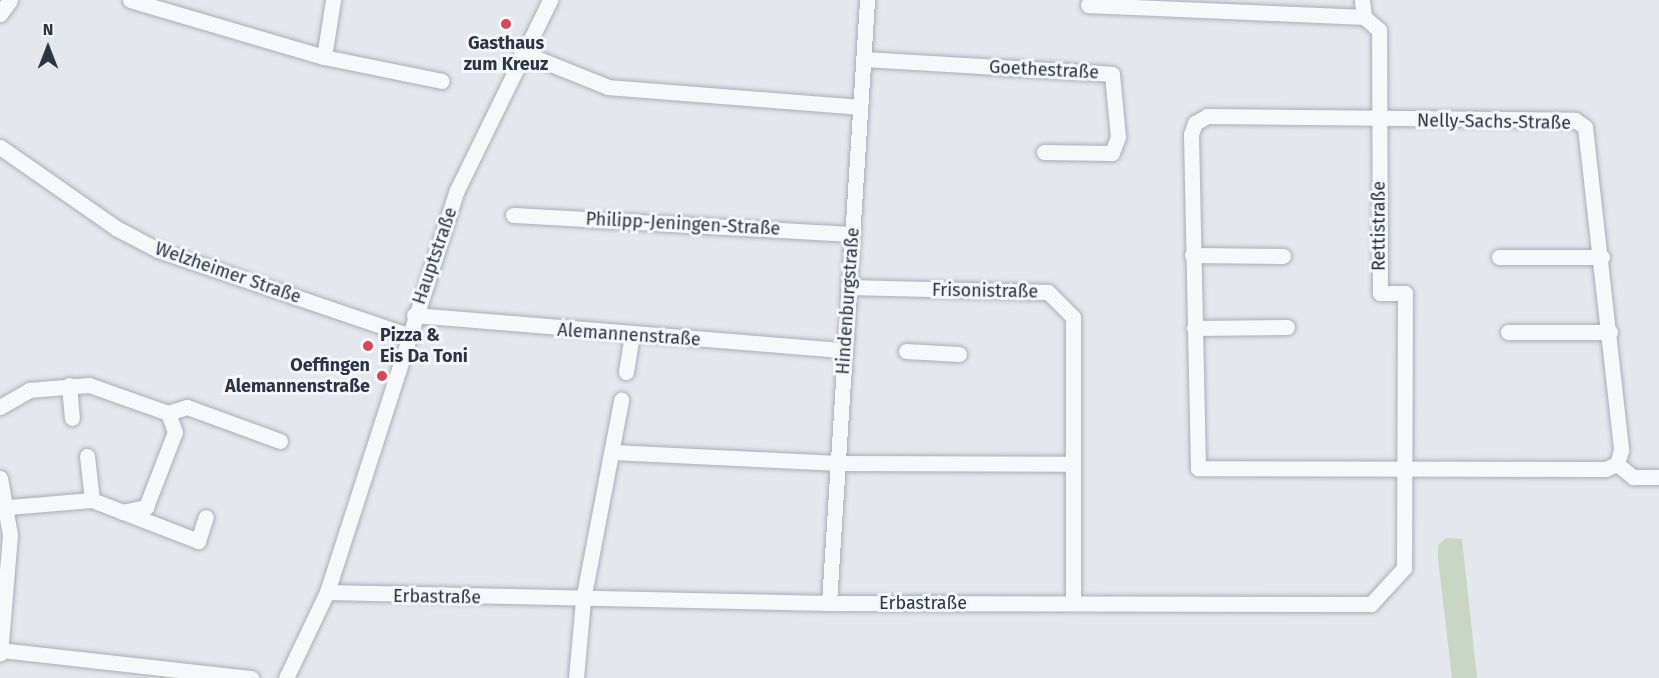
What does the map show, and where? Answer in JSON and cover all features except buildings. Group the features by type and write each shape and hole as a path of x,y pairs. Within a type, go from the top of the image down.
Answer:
{"street":[{"path":"0,14 10,0"},
{"path":"324,57 333,0"},
{"name":"Hauptstraße","path":"286,678 327,592 414,315 473,149 521,52 550,0"},
{"name":"Hindenburgstraße","path":"829,603 867,0"},
{"path":"1088,5 1364,17 1362,0"},
{"path":"133,1 324,57 442,81"},
{"name":"Rettistraße","path":"1364,17 1379,30 1380,293 1406,293 1406,468"},
{"path":"521,52 608,87 860,107"},
{"name":"Goethestraße","path":"863,59 1112,74 1119,137 1112,153 1044,152"},
{"path":"1379,120 1207,116 1195,123 1191,134 1192,255 1198,468 1605,469 1617,464 1633,477 1659,477"},
{"name":"Nelly-Sachs-Straße","path":"1379,120 1575,120 1589,137 1621,450 1617,464"},
{"name":"Welzheimer Straße","path":"0,147 116,228 158,250 408,335"},
{"name":"Philipp-Jeningen-Straße","path":"513,214 852,234"},
{"path":"1192,255 1283,256"},
{"path":"1499,257 1602,257"},
{"name":"Frisonistraße","path":"848,287 1048,292 1073,317 1073,603"},
{"name":"Alemannenstraße","path":"414,315 632,336 844,350"},
{"path":"1194,328 1287,327"},
{"path":"1508,332 1610,332"},
{"path":"626,372 632,336"},
{"path":"906,351 959,354"},
{"path":"69,385 72,418"},
{"path":"0,407 29,390 89,385 168,413 187,407 280,441"},
{"path":"576,678 583,600 621,400"},
{"path":"122,512 146,507 175,432 168,413"},
{"path":"612,452 839,463 1073,464"},
{"path":"87,456 92,500"},
{"name":"Erbastraße","path":"327,592 583,600 829,603 1371,604 1404,568 1406,468"},
{"path":"1,487 9,507 0,651 251,678"},
{"path":"9,507 92,500 198,541 206,517"}],"green space":[{"path":"1446,538 1462,539 1477,678 1452,678 1438,559 1438,545"}],"place":[{"name":"Gasthaus zum Kreuz","path":"506,24"},
{"name":"Pizza & Eis Da Toni","path":"368,346"},
{"name":"Oeffingen Alemannenstraße","path":"382,376"}]}
